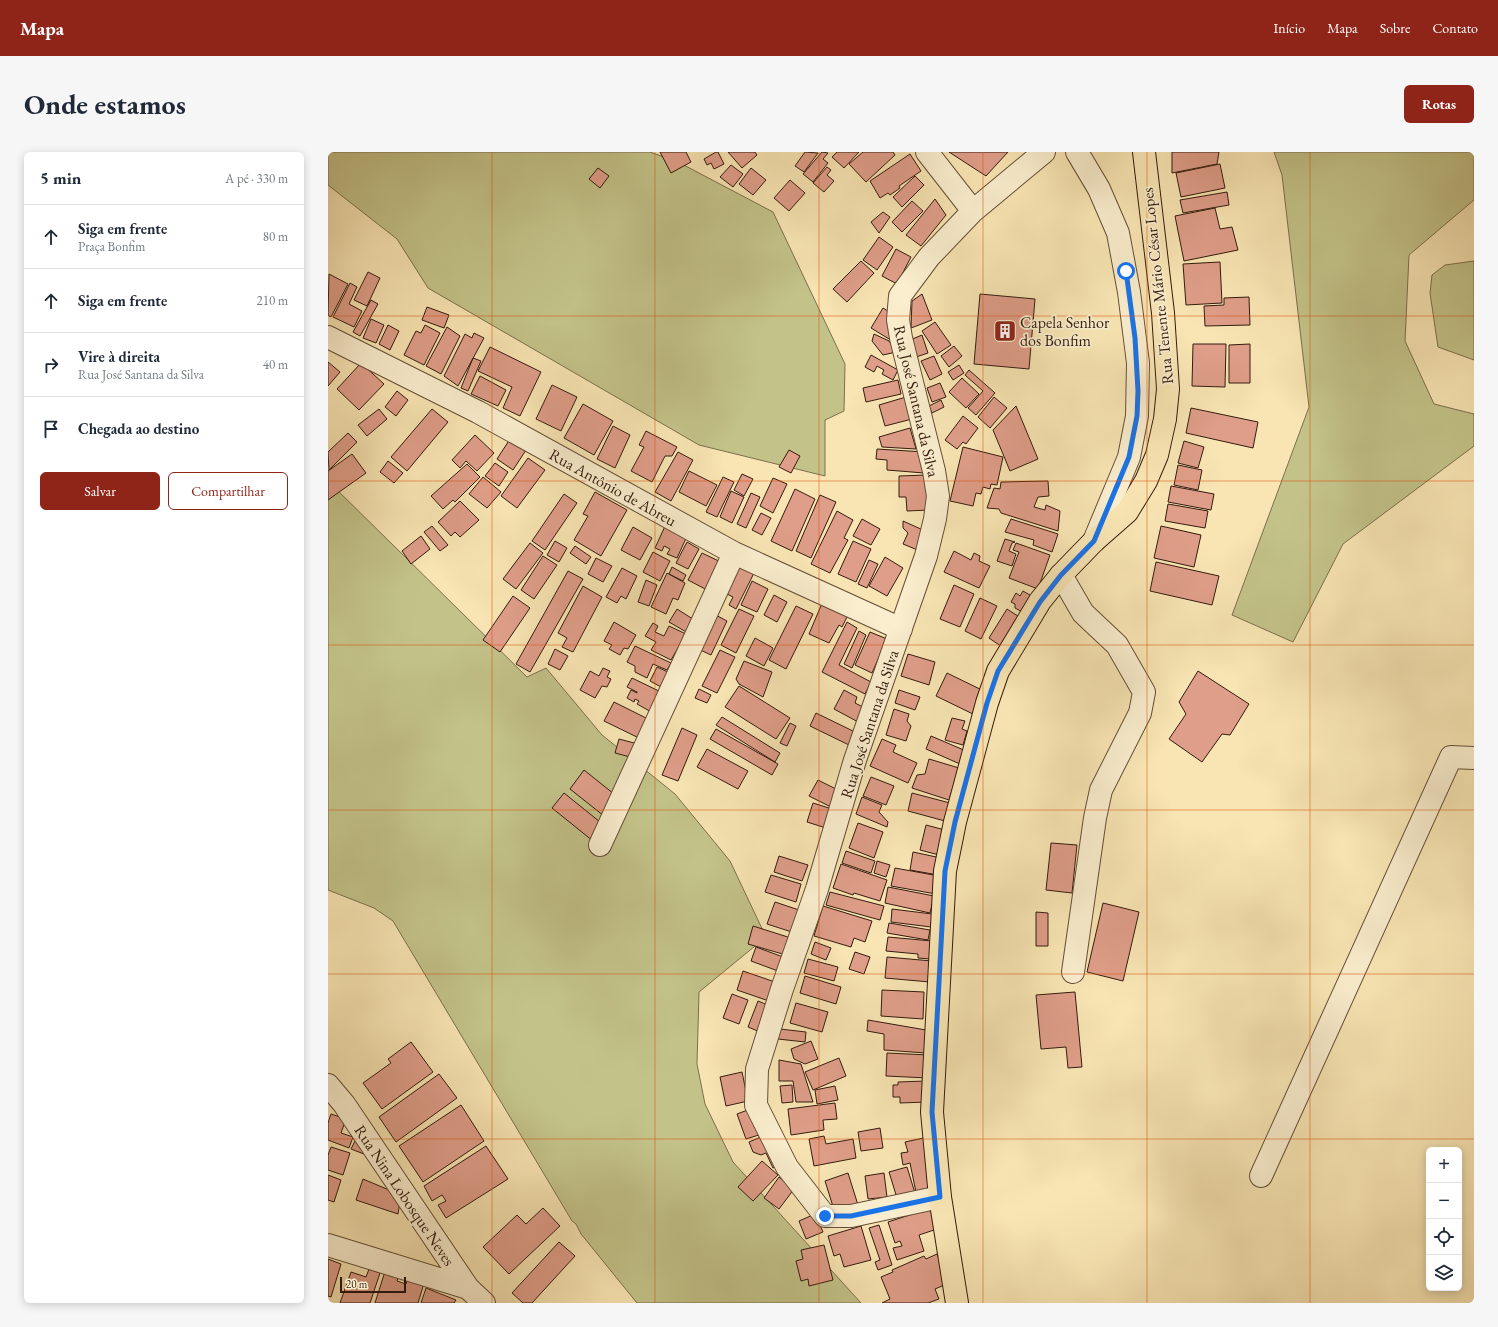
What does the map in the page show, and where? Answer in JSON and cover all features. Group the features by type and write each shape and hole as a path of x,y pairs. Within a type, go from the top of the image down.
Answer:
{"main road":[{"name":"Rua Tenente Mário César Lopes","path":"957,1303 940,1197 932,1112 945,871 952,836 987,703 998,671 1040,602 1061,575 1094,541 1127,512 1146,481 1157,455 1165,419 1168,389 1163,313 1143,152"}],"street":[{"path":"927,152 972,211"},
{"name":"Rua José Santana da Silva","path":"940,1197 851,1216 825,1216 787,1167 756,1105 757,1069 768,1031 817,889 855,760 926,556 935,519 938,496 934,471 901,338 898,320 900,296 929,257 972,211 1044,152"},
{"path":"1078,152 1099,189 1118,233 1129,292 1138,363 1137,416 1129,457 1094,541"},
{"name":"Rua Antônio de Abreu","path":"328,337 478,412 734,553 901,629"},
{"path":"600,845 734,553"},
{"path":"1061,575 1083,613 1117,645 1144,692 1140,713 1101,790 1095,818 1073,972"},
{"path":"1261,1176 1451,757 1474,758"},
{"name":"Rua Nina Lobosque Neves","path":"328,1085 344,1104 468,1288 484,1303"},
{"path":"328,1245 468,1288"}],"green space":[{"path":"328,152 650,152 680,163 773,212 845,364 844,411 825,420 825,476 699,445 428,288 397,239 328,185"},
{"path":"1274,152 1474,152 1474,200 1409,255 1405,341 1434,404 1474,414 1474,446 1343,544 1293,642 1232,615 1309,407 1282,175"},
{"path":"1474,261 1474,360 1438,347 1430,293 1432,275 1445,265"},
{"path":"328,481 527,677 546,668 602,735 675,794 730,861 766,937 699,992 697,1064 705,1104 733,1162 861,1303 637,1303 581,1234 576,1224 572,1221 393,921 374,908 328,890"}],"building":[{"path":"660,152 686,152 691,162 671,173"},
{"path":"718,152 724,164 714,169 711,163 707,165 704,159"},
{"path":"728,152 755,152 757,155 742,168"},
{"path":"805,152 818,153 804,172 795,166"},
{"path":"822,152 828,153 823,159 828,163 813,182 803,174"},
{"path":"837,152 859,152 844,168 832,157"},
{"path":"863,152 893,152 895,155 866,182 849,164"},
{"path":"949,152 1008,152 986,176"},
{"path":"1172,152 1219,152 1217,164 1172,173"},
{"path":"910,154 921,171 899,186 900,188 890,195 888,193 880,198 870,181"},
{"path":"1220,164 1225,188 1181,197 1176,173"},
{"path":"731,165 743,174 733,187 720,177"},
{"path":"827,167 831,170 827,175 834,181 824,192 813,183"},
{"path":"598,168 609,176 600,188 589,179"},
{"path":"751,168 766,180 753,195 739,184"},
{"path":"915,176 924,185 902,207 893,197"},
{"path":"790,180 805,193 789,211 774,198"},
{"path":"1227,192 1229,205 1183,213 1180,200"},
{"path":"935,199 946,215 921,246 906,235"},
{"path":"912,201 923,211 902,232 892,222"},
{"path":"1215,208 1220,229 1232,227 1238,250 1184,261 1175,216"},
{"path":"883,212 890,217 879,233 871,222"},
{"path":"879,237 893,247 877,270 863,260"},
{"path":"896,249 911,257 897,284 882,276"},
{"path":"861,261 874,273 847,302 833,289"},
{"path":"1220,262 1222,303 1186,305 1183,264"},
{"path":"368,272 380,278 367,306 354,300"},
{"path":"329,274 348,284 331,317 328,315"},
{"path":"350,283 357,287 349,304 362,311 354,327 333,317"},
{"path":"922,294 932,320 911,328 912,301"},
{"name":"Capela Senhor dos Bonfim","path":"980,294 1035,299 1029,369 974,364"},
{"path":"1249,297 1250,325 1205,326 1204,306 1224,305 1224,298"},
{"path":"371,300 378,304 360,336 353,332"},
{"path":"427,307 449,315 444,328 422,320"},
{"path":"883,308 894,315 895,328 889,339 871,328"},
{"path":"371,319 384,325 376,343 363,338"},
{"path":"935,322 951,345 937,354 922,331"},
{"path":"388,325 399,331 390,350 379,344"},
{"path":"425,325 440,333 424,365 404,355 416,331 421,333"},
{"path":"447,327 460,336 441,374 426,366"},
{"path":"474,333 484,338 458,386 444,376 465,334 472,338"},
{"path":"874,334 889,341 896,352 883,355 872,341"},
{"path":"922,335 928,353 916,357 910,340"},
{"path":"1193,344 1226,344 1225,387 1192,386"},
{"path":"1250,344 1250,383 1229,383 1229,345"},
{"path":"954,346 962,356 949,367 941,356"},
{"path":"490,347 541,372 520,416 503,408 512,387 478,371"},
{"path":"871,355 898,370 893,380 882,374 884,370 877,366 874,372 865,367"},
{"path":"934,356 942,374 930,380 921,361"},
{"path":"473,358 481,361 468,391 461,388"},
{"path":"328,362 340,372 328,386"},
{"path":"361,363 384,384 359,410 337,389"},
{"path":"959,365 964,373 953,380 948,372"},
{"path":"969,370 995,393 976,415 968,408 983,391 965,375"},
{"path":"480,376 506,390 498,406 471,394"},
{"path":"962,378 979,394 966,408 949,392"},
{"path":"898,380 901,394 866,402 863,388"},
{"path":"940,383 946,397 932,402 927,388"},
{"path":"552,385 577,397 561,431 536,419"},
{"path":"397,391 408,400 396,416 385,407"},
{"path":"906,397 912,419 885,426 879,405"},
{"path":"994,397 1007,408 990,428 978,417"},
{"path":"941,400 944,407 932,413 929,406"},
{"path":"583,404 613,421 594,455 564,438"},
{"path":"1016,406 1038,459 1010,471 993,430"},
{"path":"1191,408 1258,422 1253,448 1186,433"},
{"path":"379,409 387,419 367,436 358,425"},
{"path":"432,409 448,422 407,471 391,457"},
{"path":"963,416 978,428 966,444 963,442 957,449 945,440"},
{"path":"613,426 630,435 615,468 597,459"},
{"path":"910,428 916,449 882,447 879,437"},
{"path":"646,431 677,447 672,456 665,456 652,482 631,471 644,447 639,445"},
{"path":"348,433 357,442 329,470 328,452"},
{"path":"475,435 494,453 477,471 466,461 460,468 452,460"},
{"path":"510,439 526,450 513,470 497,459"},
{"path":"1184,441 1204,447 1198,468 1178,463"},
{"path":"963,447 1003,457 997,485 991,484 990,489 983,487 981,494 976,493 973,506 950,501"},
{"path":"877,449 925,452 924,473 887,470 887,460 876,459"},
{"path":"789,450 800,456 791,473 779,467"},
{"path":"678,452 693,460 671,501 655,492"},
{"path":"352,454 366,473 328,500 328,471"},
{"path":"528,458 545,470 517,508 501,496"},
{"path":"388,461 403,473 394,483 380,472"},
{"path":"495,463 508,472 499,486 485,476"},
{"path":"467,464 480,477 455,502 453,500 443,509 431,496"},
{"path":"1178,465 1202,470 1198,490 1174,485"},
{"path":"689,471 717,485 706,506 679,492"},
{"path":"742,474 753,479 744,496 734,490"},
{"path":"927,475 929,510 907,511 906,497 899,497 899,476"},
{"path":"483,477 501,492 487,508 469,494"},
{"path":"723,477 734,482 717,517 706,512"},
{"path":"773,478 787,484 773,513 760,506"},
{"path":"1048,481 1049,496 1038,497 1034,507 1045,510 1046,505 1060,511 1058,531 1001,513 999,509 987,508 994,488 1000,489 1001,482"},
{"path":"1171,486 1214,494 1211,510 1168,502"},
{"path":"795,489 815,499 792,551 771,541"},
{"path":"731,491 744,497 732,523 720,517"},
{"path":"595,492 627,510 601,556 574,540 588,516 583,514"},
{"path":"751,493 760,497 746,528 737,524"},
{"path":"564,494 577,503 545,550 532,541"},
{"path":"820,495 836,502 811,558 796,551"},
{"path":"460,501 479,520 460,537 455,532 451,536 438,522"},
{"path":"1168,504 1208,511 1205,528 1165,521"},
{"path":"837,511 853,520 844,538 848,540 830,573 811,564"},
{"path":"761,513 771,518 762,535 752,530"},
{"path":"862,519 880,529 871,545 853,536"},
{"path":"1011,519 1058,534 1052,552 1033,545 1034,540 1005,532"},
{"path":"903,521 923,530 920,551 903,544 908,533 903,528"},
{"path":"666,524 688,534 677,558 667,554 670,549 664,546 662,551 655,548"},
{"path":"432,526 448,545 440,551 424,532"},
{"path":"1161,526 1201,535 1194,567 1154,558"},
{"path":"633,527 652,538 640,560 621,550"},
{"path":"421,536 430,549 411,564 402,551"},
{"path":"1005,539 1015,542 1012,543 1009,551 1016,554 1012,566 997,561"},
{"path":"555,541 567,548 559,562 547,555"},
{"path":"853,541 871,549 856,582 838,574"},
{"path":"687,542 699,549 688,569 676,563"},
{"path":"530,543 543,553 516,589 503,579"},
{"path":"1016,543 1050,555 1038,589 1009,578 1019,552 1013,550"},
{"path":"575,546 591,557 586,564 570,553"},
{"path":"954,551 971,560 974,553 980,556 979,561 990,566 979,588 944,572"},
{"path":"653,552 670,561 660,581 643,572"},
{"path":"702,553 723,563 709,591 688,580"},
{"path":"543,556 557,565 534,599 521,590"},
{"path":"736,557 757,567 736,609 729,605 733,597 719,590"},
{"path":"885,557 903,568 887,596 869,586"},
{"path":"596,558 612,566 603,582 588,574"},
{"path":"869,560 878,564 867,588 858,584"},
{"path":"1156,562 1219,576 1212,605 1150,591"},
{"path":"672,567 686,575 683,581 669,574"},
{"path":"622,568 637,576 626,599 621,596 617,603 606,597"},
{"path":"568,571 583,579 530,672 516,664"},
{"path":"667,573 685,583 678,600 673,598 666,614 651,607"},
{"path":"646,580 657,585 649,606 638,602"},
{"path":"752,581 768,589 757,612 741,605"},
{"path":"954,585 974,594 960,627 940,619"},
{"path":"583,586 602,597 573,652 562,647 567,638 558,633"},
{"path":"1023,591 1035,598 1026,614 1015,608 1015,604 1011,602 1016,593 1020,596"},
{"path":"774,595 787,602 777,622 764,615"},
{"path":"513,596 530,608 500,652 483,640"},
{"path":"980,598 997,606 981,639 965,631"},
{"path":"823,601 848,615 842,627 839,625 829,643 809,634"},
{"path":"796,606 813,614 786,669 769,660"},
{"path":"677,609 696,621 688,633 669,622"},
{"path":"739,609 754,616 736,653 721,645"},
{"path":"1007,609 1024,620 1005,649 989,638"},
{"path":"710,612 727,621 711,655 694,647"},
{"path":"614,622 636,635 628,649 624,648 620,655 609,649 612,645 604,641"},
{"path":"847,622 857,628 839,665 871,682 865,694 822,672"},
{"path":"653,623 658,626 655,632 664,636 669,626 686,634 671,660 651,650 656,642 645,636"},
{"path":"859,631 866,635 852,668 844,664"},
{"path":"870,632 887,639 872,673 855,665"},
{"path":"755,638 773,648 764,666 746,656"},
{"path":"635,646 671,663 667,670 653,664 647,678 635,672 635,666 627,662"},
{"path":"555,649 568,656 560,670 548,664"},
{"path":"720,650 735,657 717,693 702,686"},
{"path":"908,654 935,662 929,685 901,676"},
{"path":"744,661 772,672 763,697 739,684 736,679"},
{"path":"657,667 668,672 661,687 650,681"},
{"path":"603,668 610,671 607,677 611,679 607,687 602,686 595,698 580,690 590,671 599,676"},
{"path":"1198,671 1249,704 1230,735 1222,734 1202,762 1169,739 1186,714 1179,702"},
{"path":"947,673 986,692 975,715 936,696"},
{"path":"632,678 663,693 653,713 637,704 639,701 635,699 634,702 627,698 631,690 637,693 627,687"},
{"path":"739,686 790,718 776,739 725,707"},
{"path":"699,689 711,695 707,703 695,698"},
{"path":"844,690 857,697 855,703 867,709 860,723 834,709"},
{"path":"899,690 920,697 915,710 895,703"},
{"path":"614,702 652,721 643,740 604,721"},
{"path":"894,709 909,714 907,721 911,726 906,741 886,735"},
{"path":"816,713 857,733 851,746 810,726"},
{"path":"722,717 780,753 775,762 716,725"},
{"path":"952,718 965,721 962,729 967,731 963,745 945,740"},
{"path":"790,723 796,726 787,746 780,743"},
{"path":"682,728 697,735 678,781 662,775"},
{"path":"716,729 778,764 772,775 710,739"},
{"path":"931,736 966,751 960,764 926,749"},
{"path":"619,739 638,744 634,758 615,753"},
{"path":"882,739 896,745 893,752 917,763 908,783 870,766"},
{"path":"707,749 748,771 738,789 697,767"},
{"path":"929,759 959,768 949,800 912,788 917,775 925,774"},
{"path":"584,770 619,798 604,816 570,789"},
{"path":"871,777 894,786 886,805 863,796"},
{"path":"818,780 842,792 833,808 809,796"},
{"path":"564,793 605,826 593,841 552,808"},
{"path":"912,793 950,803 945,821 908,811"},
{"path":"862,797 882,805 879,812 888,822 887,827 856,814"},
{"path":"813,803 832,809 826,828 807,822"},
{"path":"858,823 883,832 874,858 849,848"},
{"path":"926,825 945,830 939,855 920,850"},
{"path":"1051,843 1077,845 1072,893 1046,890"},
{"path":"846,851 875,861 871,873 842,863"},
{"path":"913,852 941,858 938,875 910,870"},
{"path":"779,856 808,865 802,881 774,872"},
{"path":"877,861 890,865 886,877 874,873"},
{"path":"841,864 887,880 880,901 854,893 853,895 833,888"},
{"path":"895,868 939,876 936,894 891,886"},
{"path":"771,875 801,884 796,902 765,892"},
{"path":"888,887 934,896 930,913 885,903"},
{"path":"830,892 884,906 880,920 826,905"},
{"path":"775,902 802,911 795,933 767,924"},
{"path":"1103,903 1139,912 1123,981 1087,972"},
{"path":"823,906 872,921 865,942 854,938 851,947 814,936"},
{"path":"892,909 932,914 931,927 891,922"},
{"path":"1036,912 1048,913 1048,946 1036,946"},
{"path":"889,923 930,930 928,940 887,933"},
{"path":"753,926 791,938 786,955 748,944"},
{"path":"888,937 932,941 930,959 918,958 918,954 886,951"},
{"path":"815,942 831,948 826,960 811,954"},
{"path":"756,947 783,957 778,971 751,961"},
{"path":"855,952 870,957 864,974 849,969"},
{"path":"887,957 932,961 930,982 885,978"},
{"path":"808,959 838,967 834,981 804,973"},
{"path":"743,971 775,982 769,1001 737,990"},
{"path":"805,976 841,987 836,1004 800,993"},
{"path":"882,990 924,992 923,1019 881,1016"},
{"path":"1075,992 1082,1067 1068,1068 1066,1047 1041,1049 1036,995"},
{"path":"732,994 748,1000 739,1024 723,1018"},
{"path":"758,1001 770,1006 760,1032 748,1027"},
{"path":"796,1003 828,1012 822,1032 790,1023"},
{"path":"868,1020 926,1030 926,1053 884,1050 884,1034 867,1031"},
{"path":"780,1029 806,1032 805,1042 778,1039"},
{"path":"811,1041 818,1059 805,1064 794,1059 791,1049"},
{"path":"411,1042 433,1072 382,1109 363,1083 391,1063 388,1059"},
{"path":"887,1053 929,1055 928,1078 886,1076"},
{"path":"839,1058 846,1076 813,1090 805,1072"},
{"path":"779,1060 801,1064 813,1102 796,1102 793,1081 779,1081"},
{"path":"742,1072 748,1101 726,1106 720,1077"},
{"path":"439,1074 457,1098 396,1142 379,1117"},
{"path":"926,1081 927,1102 900,1103 900,1097 893,1097 893,1085 898,1085 898,1082"},
{"path":"792,1085 793,1102 782,1103 780,1086"},
{"path":"835,1086 838,1100 817,1104 815,1090"},
{"path":"835,1103 837,1119 823,1120 824,1130 791,1135 788,1109"},
{"path":"461,1105 484,1141 423,1182 399,1146"},
{"path":"753,1108 762,1134 746,1139 737,1114"},
{"path":"331,1114 346,1119 341,1133 353,1137 349,1148 328,1140 328,1123"},
{"path":"880,1128 883,1148 861,1151 858,1132"},
{"path":"763,1136 781,1164 773,1168 766,1153 761,1155 753,1152 749,1142"},
{"path":"824,1136 826,1144 853,1139 856,1158 814,1166 809,1139"},
{"path":"928,1137 940,1193 917,1197 910,1163 903,1165 901,1153 908,1152 905,1142"},
{"path":"355,1141 368,1146 364,1154 351,1149"},
{"path":"486,1146 508,1179 446,1218 438,1205 446,1201 442,1195 432,1201 424,1186"},
{"path":"331,1147 350,1153 343,1175 328,1170 328,1155"},
{"path":"762,1161 778,1175 753,1201 738,1187"},
{"path":"907,1167 915,1193 897,1198 889,1172"},
{"path":"848,1173 858,1205 835,1213 825,1181"},
{"path":"884,1173 887,1197 868,1199 865,1176"},
{"path":"328,1175 341,1180 334,1202 328,1200"},
{"path":"779,1177 794,1189 779,1209 764,1198"},
{"path":"363,1179 401,1195 398,1214 356,1200"},
{"path":"543,1208 560,1226 509,1274 483,1247 517,1215 526,1224"},
{"path":"931,1208 937,1229 919,1235 924,1251 897,1260 893,1248 902,1246 900,1241 895,1243 888,1222"},
{"path":"815,1214 823,1232 806,1239 799,1221"},
{"path":"879,1225 892,1265 878,1270 875,1262 880,1260 869,1228"},
{"path":"861,1226 871,1260 844,1267 840,1254 834,1256 828,1236"},
{"path":"559,1242 575,1256 532,1303 523,1303 512,1293"},
{"path":"824,1245 833,1280 809,1286 808,1279 801,1281 796,1261 803,1259 801,1250"},
{"path":"937,1254 949,1283 935,1289 939,1299 928,1303 882,1303 890,1299 881,1277 893,1272 892,1270 924,1256 926,1259"},
{"path":"328,1259 341,1264 331,1297 328,1296"},
{"path":"387,1265 401,1269 397,1281 406,1284 410,1271 426,1277 418,1303 375,1303"},
{"path":"369,1269 380,1273 370,1303 340,1303 351,1272 366,1277"},
{"path":"426,1288 456,1300 454,1303 421,1303"}],"place":[{"name":"Capela Senhor dos Bonfim","path":"1005,331"}],"route":[{"path":"825,1216 851,1216 940,1197 932,1112 945,871 955,822 987,703 998,671 1018,634 1040,602 1061,575 1094,541 1129,457 1137,416 1138,363 1126,271"}]}
